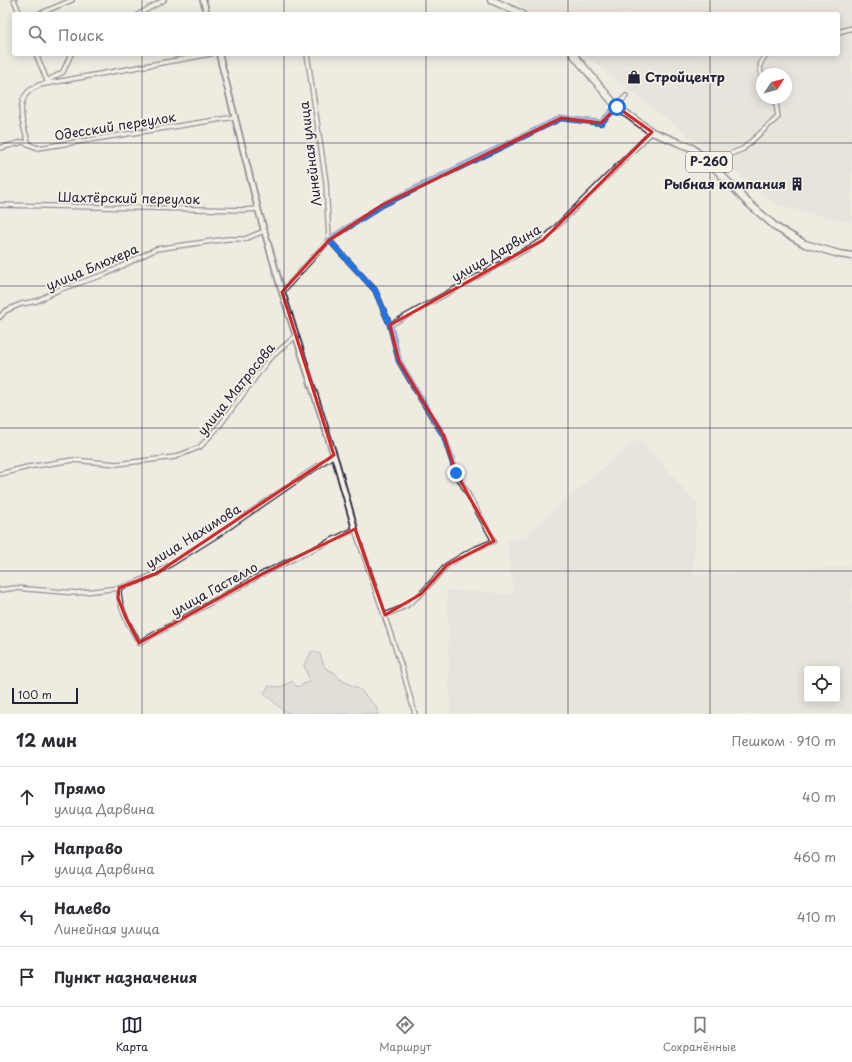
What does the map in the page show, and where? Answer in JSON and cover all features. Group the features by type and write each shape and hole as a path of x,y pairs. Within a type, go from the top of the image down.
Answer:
{"highway":[{"path":"491,0 518,12"},
{"name":"Р-260","path":"576,56 617,107 652,132 692,148 713,166 746,200 777,228 805,244 839,254 852,256"}],"street":[{"path":"14,0 19,12"},
{"path":"44,12 71,0"},
{"path":"143,12 164,0"},
{"path":"203,0 206,12"},
{"path":"840,31 852,28"},
{"path":"37,56 48,82"},
{"path":"48,82 63,72 70,56"},
{"path":"29,144 22,120 22,105 27,93 39,85 48,82 199,56"},
{"path":"219,56 226,88 236,117 264,231 282,292 334,455 355,529 385,615 415,714"},
{"name":"Линейная улица","path":"307,56 326,182 329,240"},
{"path":"760,68 762,59 766,56"},
{"path":"282,292 329,240 382,205 561,118 601,123 626,96"},
{"path":"713,166 730,154 743,149 778,117 776,104"},
{"name":"Одесский переулок","path":"0,148 23,142 38,148 236,117"},
{"name":"улица Дарвина","path":"390,325 543,240 652,132"},
{"name":"Шахтёрский переулок","path":"0,205 245,210 258,208"},
{"name":"улица Блюхера","path":"0,317 6,311 21,304 37,301 58,290 106,274 156,249 227,239 245,239 264,231"},
{"path":"329,240 375,290 390,325 399,361 444,436 456,473 494,541 472,550 447,565 421,594 406,606 385,615"},
{"name":"улица Матросова","path":"0,474 28,467 73,460 117,464 175,457 200,448 220,425 269,359 296,336"},
{"name":"улица Нахимова","path":"0,590 15,588 76,593 119,588 157,573 219,534 334,455"},
{"name":"улица Гастелло","path":"119,588 118,598 125,616 139,643 262,574 355,529"}],"highlighted area":[{"path":"617,107 652,132 543,240 390,325 399,361 444,436 456,473 494,541 447,565 421,594 385,615 355,529 262,574 139,643 125,616 118,598 119,588 157,573 334,455 282,292 329,240 382,205 561,118 601,123"}],"shaded area":[{"path":"513,0 852,0 852,223 779,206 586,56 840,56 840,12 528,12"},
{"path":"639,439 697,503 693,575 852,566 852,714 450,714 447,590 514,594 507,540 527,538 527,533 621,452"},
{"path":"312,651 320,654 325,668 334,672 340,679 359,689 376,706 379,714 293,714 284,711 264,693 269,686 281,687 292,681 297,687 310,681 304,665"}],"place":[{"name":"Стройцентр","path":"634,77"},
{"name":"Рыбная компания","path":"797,184"}],"route":[{"path":"456,473 444,436 399,361 390,325 375,290 329,240 382,205 561,118 601,123 617,107"}]}
